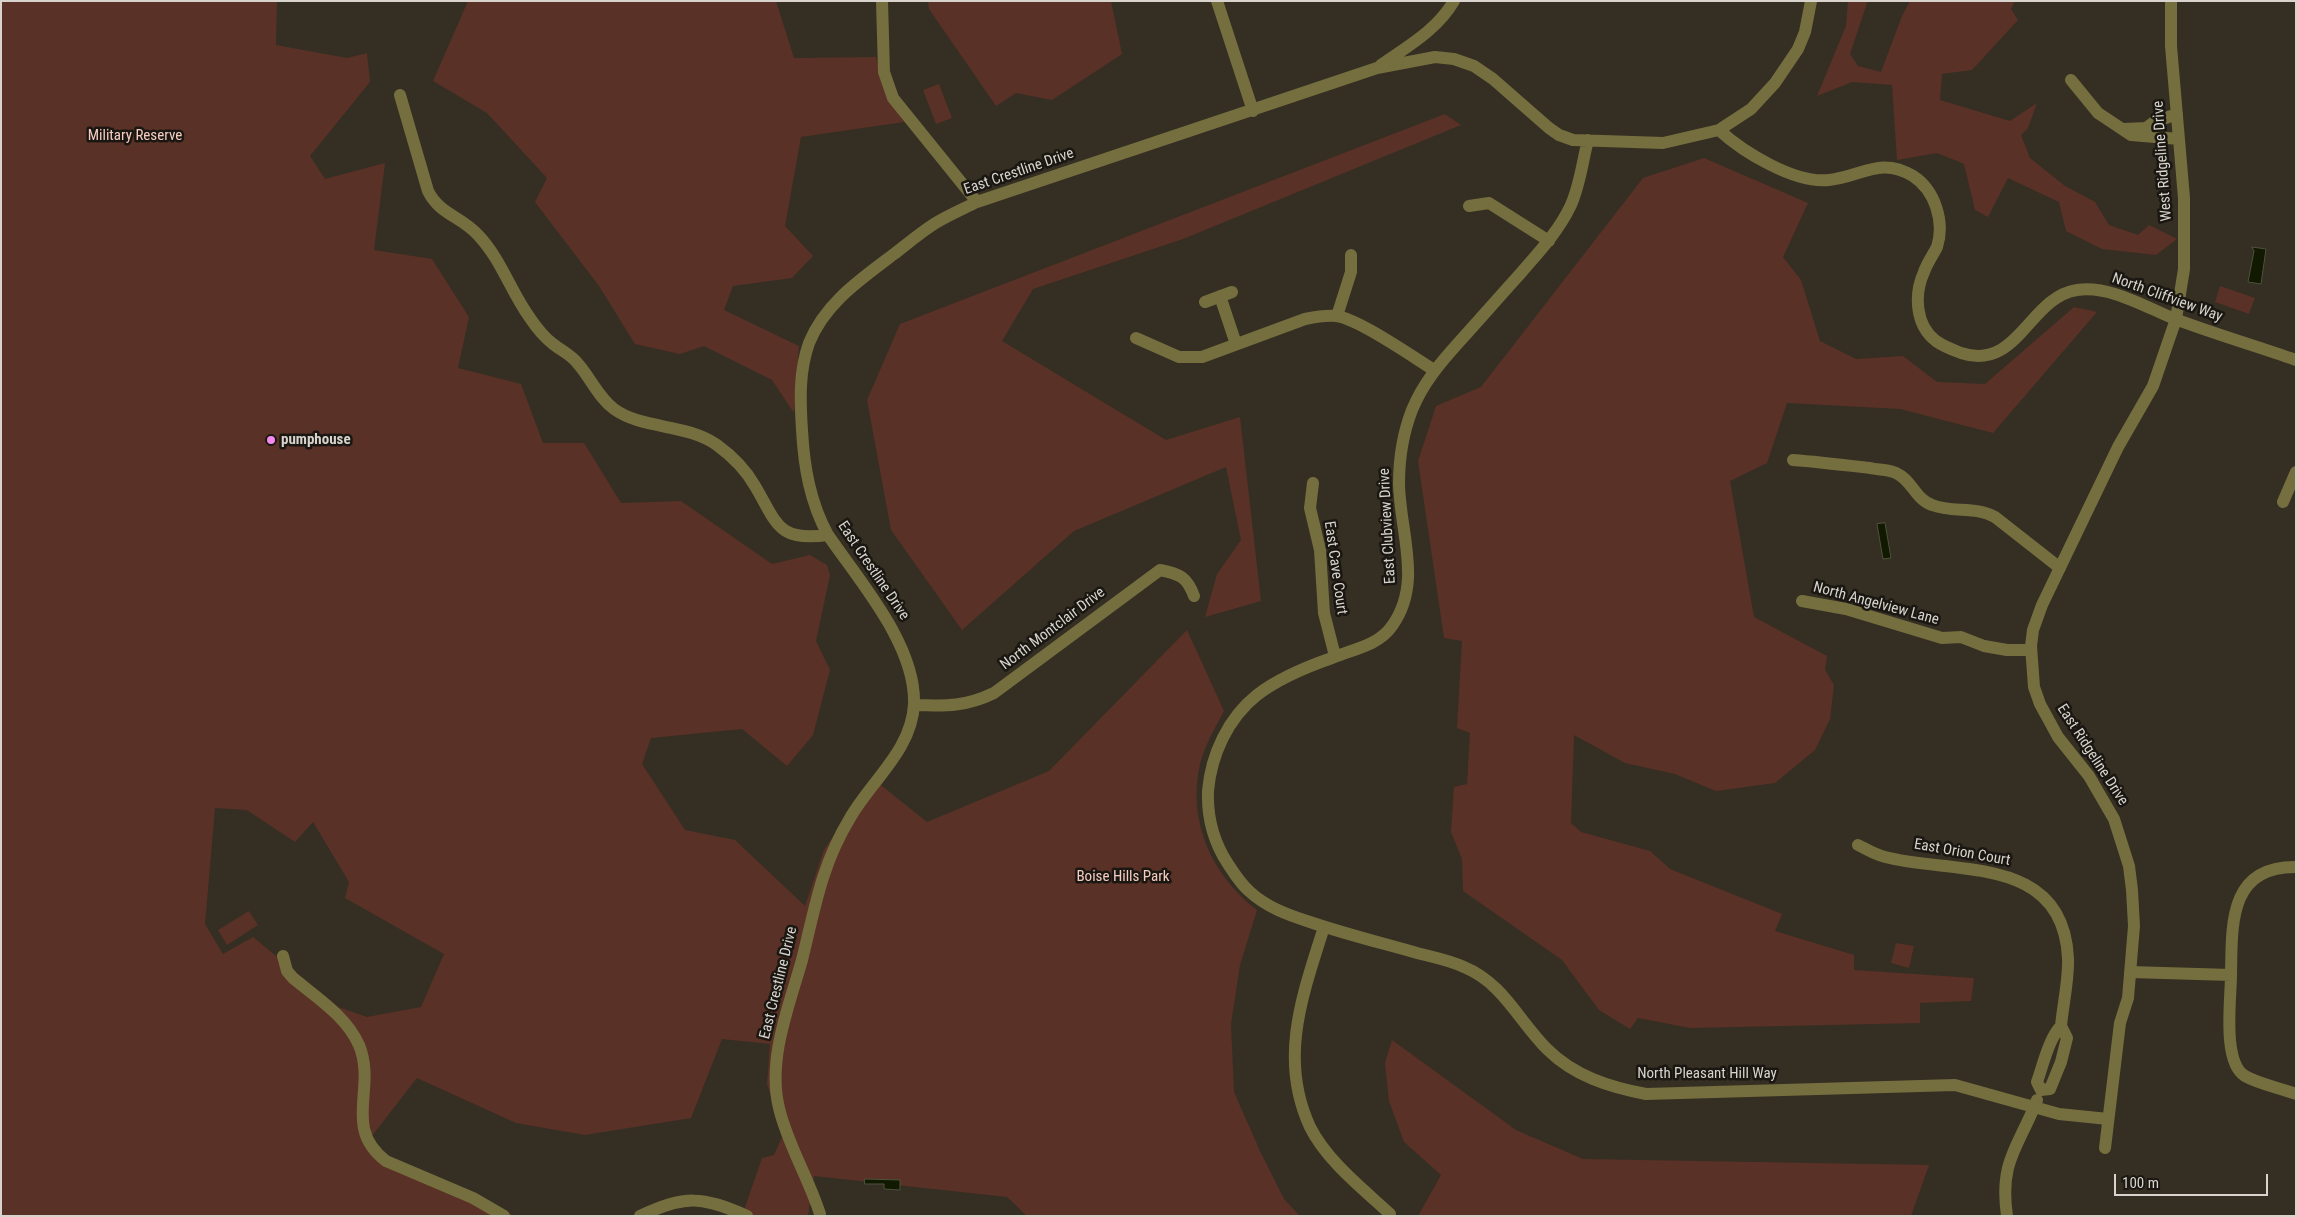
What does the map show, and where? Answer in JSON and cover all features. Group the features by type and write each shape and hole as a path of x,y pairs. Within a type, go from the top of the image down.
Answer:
{"street":[{"path":"882,1 884,72 894,98 977,202"},
{"path":"1217,1 1253,111"},
{"path":"1377,68 1432,29 1447,14 1454,1"},
{"path":"1377,68 1435,57 1460,62 1474,66 1493,79 1554,132 1573,140 1663,143 1719,130 1751,109 1787,68 1805,32 1811,1"},
{"name":"West Ridgeline Drive","path":"2171,1 2171,46 2184,198 2184,269 2176,319"},
{"name":"East Crestline Drive","path":"818,1215 779,1108 776,1084 781,1036 806,944 814,904 825,868 850,816 894,758 904,740 912,721 914,705 913,685 906,658 894,631 828,535 819,519 810,489 803,448 800,400 802,372 810,343 827,312 851,286 933,224 977,202 1377,68"},
{"path":"2071,80 2098,113 2130,135 2151,132 2178,139"},
{"path":"400,95 428,191 434,202 442,210 468,225 479,235 489,248 530,318 547,339 577,362 603,399 625,416 685,430 716,444 745,471 774,521 782,529 794,535 807,538 828,535"},
{"path":"2151,132 2177,114"},
{"name":"North Cliffview Way","path":"1719,130 1744,150 1791,174 1811,180 1828,181 1879,167 1903,171 1922,183 1934,202 1939,217 1940,234 1918,288 1917,304 1927,332 1936,341 1951,349 1968,355 1985,356 2003,350 2015,340 2046,306 2058,297 2075,290 2105,291 2176,319 2296,360"},
{"name":"East Clubview Drive","path":"1324,927 1276,909 1249,892 1222,856 1211,830 1208,805 1209,778 1215,754 1230,724 1256,696 1279,681 1335,656 1377,641 1390,629 1407,596 1410,572 1399,487 1400,460 1405,432 1414,406 1434,370 1549,240 1569,208 1580,181 1588,140"},
{"path":"1468,206 1489,203 1549,240"},
{"path":"1338,316 1351,272 1351,255"},
{"path":"1205,302 1226,294 1236,344"},
{"path":"1136,338 1179,357 1202,357 1305,319 1320,316 1338,316 1358,324 1434,370"},
{"name":"East Ridgeline Drive","path":"2105,1148 2120,1023 2128,998 2134,926 2129,866 2122,842 2103,797 2058,737 2040,704 2034,687 2031,650 2037,618 2118,447 2153,386 2176,319"},
{"path":"1793,460 1824,462 1894,472 1906,479 1918,496 1934,506 1991,514 2060,568"},
{"path":"2283,502 2296,472"},
{"name":"East Cave Court","path":"1312,483 1310,508 1320,550 1324,613 1335,656"},
{"name":"North Montclair Drive","path":"914,705 942,706 973,703 994,693 1160,570 1175,573 1188,581 1194,596"},
{"name":"North Angelview Lane","path":"1802,601 1855,612 1942,638 1961,637 1984,646 2007,650 2031,650"},
{"name":"East Orion Court","path":"1858,845 1884,857 2003,875 2019,880 2045,899 2061,925 2068,959 2061,1026 2067,1038 2061,1062 2050,1089 2041,1090 2008,1162 2004,1185 2007,1216"},
{"path":"2296,867 2270,870 2255,879 2242,892 2234,912 2230,1036 2231,1052 2236,1067 2244,1076 2296,1094"},
{"path":"1324,927 1297,1018 1294,1041 1296,1076 1301,1103 1311,1128 1326,1150 1353,1180 1390,1214"},
{"name":"North Pleasant Hill Way","path":"1324,927 1463,966 1485,977 1502,992 1547,1049 1594,1081 1623,1090 1646,1094 1956,1085 2059,1114 2108,1119"},
{"path":"283,956 287,971 341,1018 351,1030 359,1046 365,1084 363,1131 368,1144 375,1153 386,1162 472,1198 504,1216"},
{"path":"2130,972 2231,975"},
{"path":"640,1216 664,1205 684,1200 707,1201 747,1216"}],"green space":[{"path":"1,1 277,1 276,45 347,58 367,53 370,82 310,156 325,179 385,163 374,250 432,259 469,317 458,368 521,384 543,443 584,443 621,503 681,501 772,564 810,555 827,565 830,575 816,641 830,670 813,735 787,766 742,729 651,738 642,764 685,830 735,840 805,906 824,850 872,778 927,822 1049,771 1187,630 1224,711 1207,743 1200,764 1197,806 1200,826 1216,864 1227,881 1257,910 1240,965 1231,1024 1234,1092 1284,1199 1300,1216 1027,1216 1007,1197 814,1176 808,1216 742,1216 762,1158 774,1155 783,1135 767,1084 770,1044 722,1039 691,1118 585,1135 516,1123 417,1078 371,1137 388,1156 502,1211 517,1216 1,1216","holes":["215,808 247,810 295,842 313,822 349,882 345,898 444,954 421,1007 367,1017 338,1007 253,937 223,954 205,924"]},
{"path":"468,1 776,1 794,58 876,57 885,91 904,122 801,137 785,226 813,256 792,278 733,286 724,310 799,346 794,413 772,380 704,346 680,354 635,344 599,286 535,202 547,178 487,113 433,81"},
{"path":"928,1 1111,1 1122,54 1052,100 1016,93 996,106 929,9"},
{"path":"1848,1 1867,1 1850,54 1858,66 1881,72 1902,16 1910,1 2015,1 2011,9 2018,20 1972,70 1942,74 1940,100 2010,121 2037,103 2028,128 2021,135 2030,158 2065,186 2095,202 2109,225 2138,235 2149,225 2177,239 2156,255 2102,249 2066,231 2059,202 2008,178 1988,217 1975,210 1964,164 1937,153 1897,160 1892,85 1852,82 1817,96 1846,26"},
{"path":"939,84 952,118 936,124 923,90"},
{"path":"1445,114 1461,125 1183,239 1033,289 1002,341 1166,440 1240,417 1261,601 1205,617 1217,574 1241,540 1226,467 1074,531 962,630 891,530 867,400 900,324"},
{"path":"1704,158 1808,203 1783,257 1801,280 1820,341 1856,359 1903,356 1937,382 1985,384 2074,307 2097,312 1993,433 1900,409 1787,403 1767,463 1730,481 1754,617 1827,656 1825,670 1834,685 1830,719 1815,750 1775,783 1716,791 1675,774 1625,763 1574,735 1571,823 1581,832 1650,851 1670,869 1782,914 1775,931 1854,955 1854,970 1974,978 1971,1001 1920,1003 1920,1023 1690,1028 1638,1018 1630,1029 1599,1010 1562,960 1463,891 1462,859 1451,832 1454,787 1467,784 1470,733 1457,728 1462,641 1444,638 1418,461 1436,406 1481,387 1643,178"},
{"path":"2220,286 2255,298 2249,314 2215,302"},
{"path":"249,911 258,925 227,945 218,930"},
{"path":"1896,943 1914,946 1909,968 1891,963"},
{"path":"1392,1040 1516,1130 1583,1159 1929,1165 1911,1216 1418,1216 1441,1175 1404,1142 1389,1101 1385,1063"}],"shaded area":[{"path":"2252,247 2266,249 2261,284 2248,282 2254,251"},
{"path":"1885,523 1891,558 1883,559 1877,524"},
{"path":"865,1179 900,1180 900,1190 884,1189 884,1184 865,1184"}],"place":[{"name":"pumphouse","path":"271,440"}],"park label":[{"name":"Military Reserve","path":"135,136"},
{"name":"Boise Hills Park","path":"1123,877"}]}
